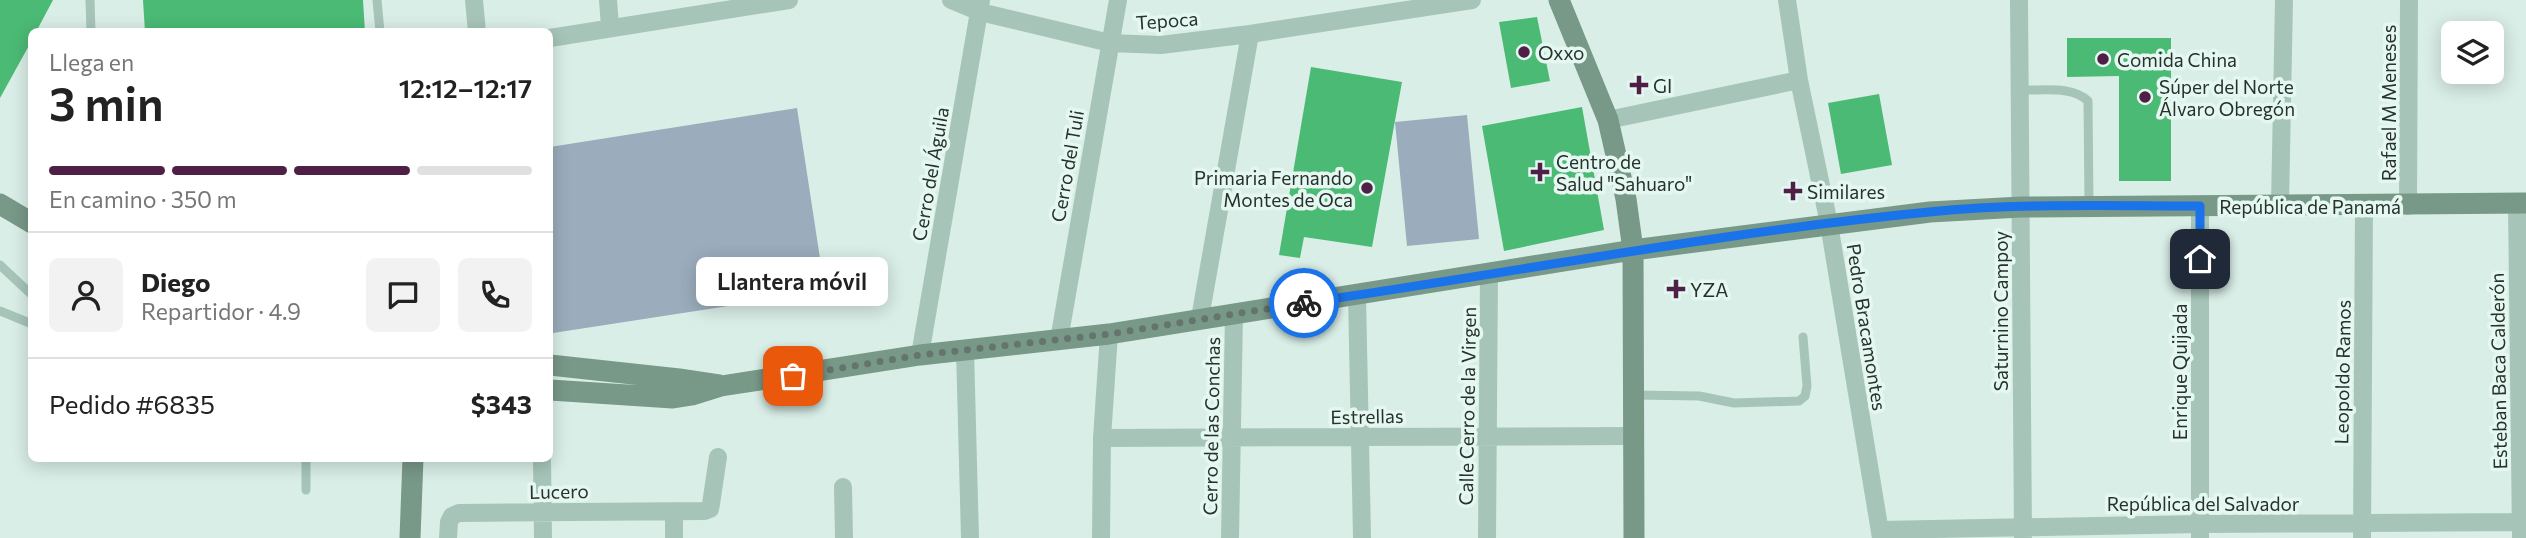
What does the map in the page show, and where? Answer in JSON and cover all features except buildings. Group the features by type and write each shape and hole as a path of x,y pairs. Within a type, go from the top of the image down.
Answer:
{"main road":[{"path":"1559,0 1608,120 1626,199 1633,250 1634,538"},
{"name":"República de Panamá","path":"553,390 673,398 721,386 920,355 1109,334 1633,250 1930,212 2021,206 2408,206 2521,203"},
{"path":"0,204 28,221"},
{"name":"República de Panamá","path":"553,365 721,386"},
{"path":"553,378 628,387 679,379"},
{"path":"410,538 413,462"}],"street":[{"path":"474,0 477,28"},
{"path":"608,0 610,27"},
{"path":"553,37 748,4 789,0"},
{"name":"Tepoca","path":"951,0 1110,43 1161,45 1472,0"},
{"name":"Cerro del Tuli","path":"1059,340 1118,0"},
{"name":"Pedro Bracamontes","path":"1787,0 1799,80 1829,224 1880,534"},
{"name":"Saturnino Campoy","path":"2019,0 2023,532"},
{"path":"2280,205 2284,0"},
{"name":"Rafael M Meneses","path":"2408,206 2409,0"},
{"name":"Cerro del Águila","path":"920,355 980,6"},
{"name":"Cerro de las Conchas","path":"1200,318 1250,34"},
{"path":"1608,120 1799,80"},
{"name":"Esteban Baca Calderón","path":"2521,203 2523,527"},
{"name":"Enrique Quijada","path":"2200,206 2200,531"},
{"name":"Leopoldo Ramos","path":"2361,531 2364,206"},
{"name":"Calle Cerro de la Virgen","path":"1487,538 1489,274"},
{"path":"1357,296 1362,538"},
{"name":"Cerro de las Conchas","path":"1230,538 1234,314"},
{"path":"1101,538 1102,438 1109,334"},
{"path":"965,350 970,538"},
{"name":"Estrellas","path":"1102,438 1633,436"},
{"name":"Lucero","path":"448,530 452,516 459,513 705,512 710,509 718,457"},
{"path":"542,462 543,538"},
{"path":"843,487 845,538"},
{"path":"674,511 674,538"},
{"name":"República del Salvador","path":"1880,534 2361,531 2523,527"}],"lane":[{"path":"90,0 91,28"},
{"path":"377,0 380,28"},
{"path":"2020,90 2068,91 2081,94 2088,102 2089,206"},
{"path":"0,265 28,291"},
{"path":"0,312 28,322"},
{"path":"1633,395 1699,396 1734,403 1799,401 1805,397 1807,387 1802,337"},
{"path":"306,462 306,490"}],"shaded area":[{"path":"797,108 825,291 553,333 553,147"},
{"path":"1467,115 1479,239 1407,246 1395,122"}],"way so far":[{"path":"793,376 920,355 1109,334 1304,303"}],"place":[{"name":"Oxxo","path":"1524,52"},
{"name":"Comida China","path":"2103,59"},
{"name":"GI","path":"1639,85"},
{"name":"Súper del Norte Álvaro Obregón","path":"2145,97"},
{"name":"Centro de Salud \"Sahuaro\"","path":"1540,172"},
{"name":"Primaria Fernando Montes de Oca","path":"1367,188"},
{"name":"Similares","path":"1793,191"},
{"name":"YZA","path":"1676,289"},
{"name":"Llantera móvil","path":"793,376"}],"route":[{"path":"1304,303 1657,247 1930,212 2021,206 2200,206 2200,259"}]}
